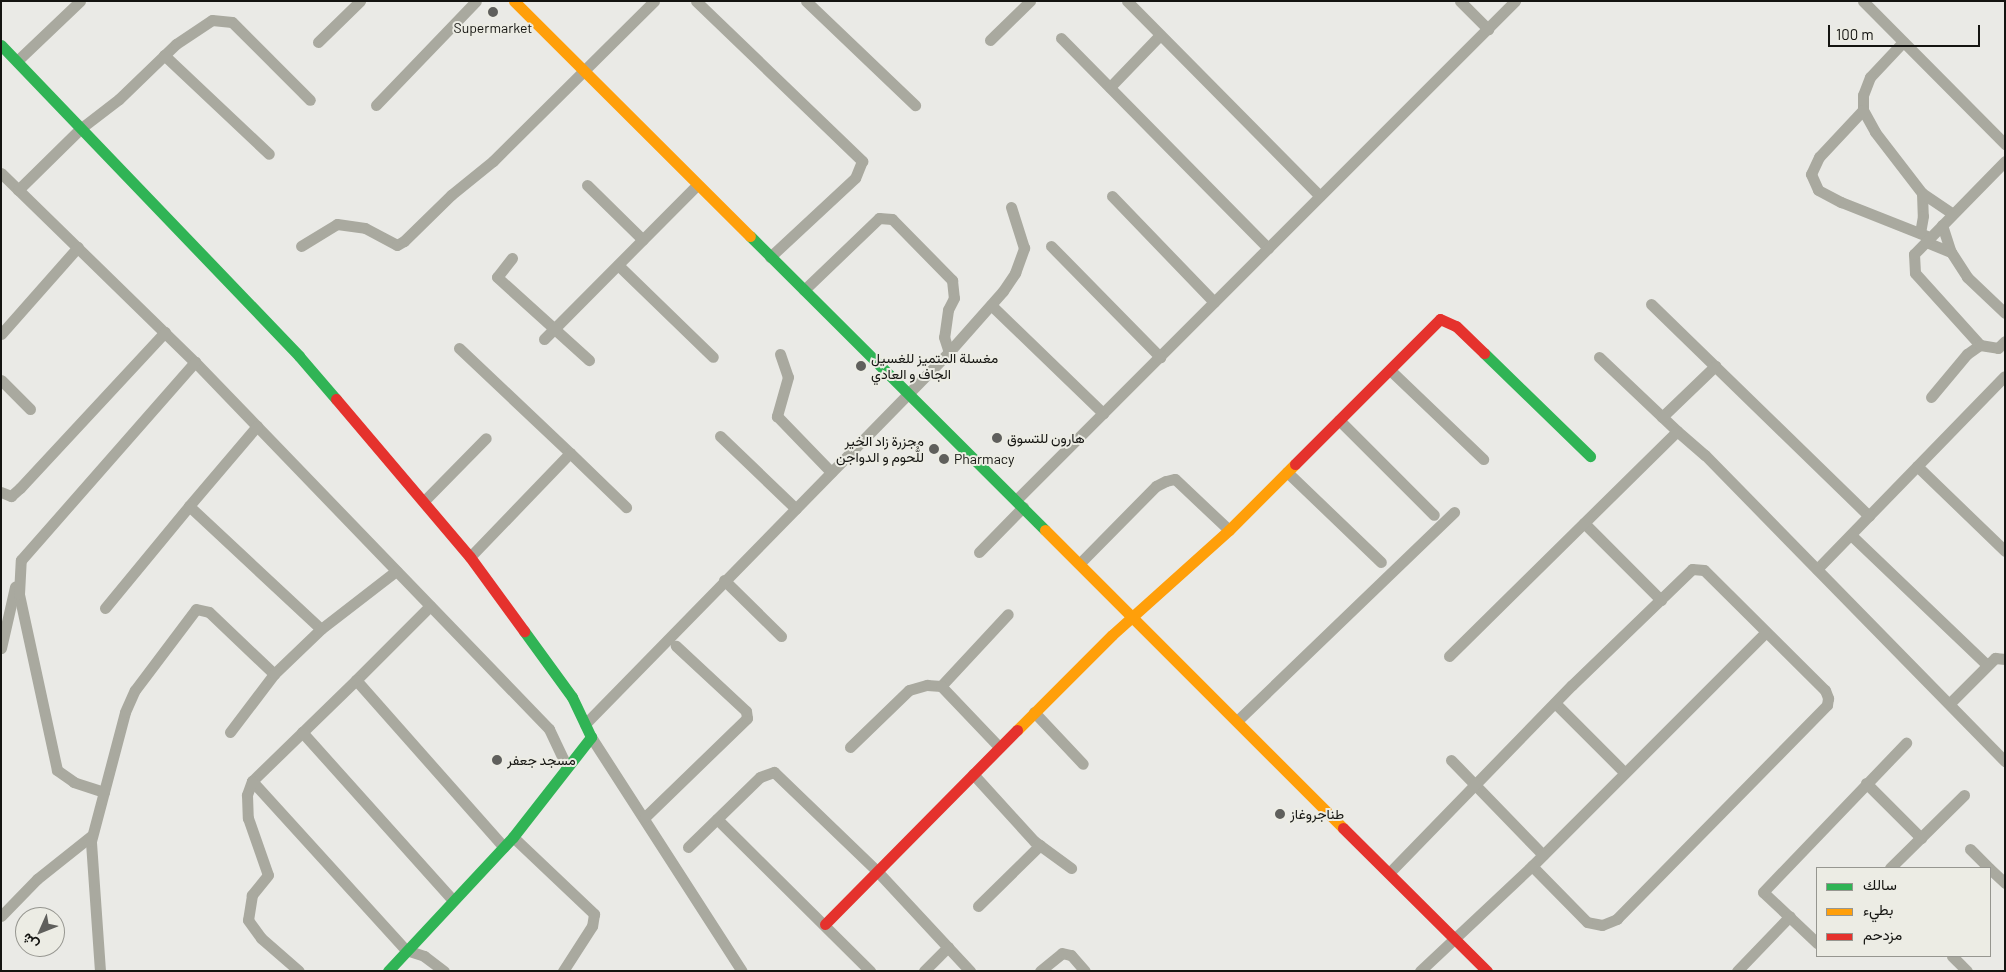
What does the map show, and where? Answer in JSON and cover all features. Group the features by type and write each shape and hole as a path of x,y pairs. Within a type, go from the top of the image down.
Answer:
{"street":[{"path":"17,61 80,1"},
{"path":"318,42 360,1"},
{"path":"376,105 476,1"},
{"path":"514,1 583,72 1080,563 1132,619 1238,720 1487,971"},
{"path":"301,246 338,224 365,228 397,245 404,242 451,194 493,161 654,1"},
{"path":"696,1 862,161 856,178 770,257"},
{"path":"806,1 915,105"},
{"path":"1127,1 1320,196"},
{"path":"1460,1 1488,29"},
{"path":"979,552 1103,413 1515,1"},
{"path":"1863,1 2005,144"},
{"path":"990,40 1026,3"},
{"path":"18,190 80,129 119,99 164,55 212,20 224,19 232,22 310,100"},
{"path":"1110,87 1160,35"},
{"path":"1061,38 1268,248"},
{"path":"1903,42 1870,77 1863,95 1863,110 1875,132 1922,192 1953,214"},
{"path":"1,45 299,356 470,557 572,697 591,737 645,817 742,971"},
{"path":"164,55 268,154"},
{"path":"1863,110 1819,157 1811,174 1818,190 1841,202 1925,237 1952,252"},
{"path":"2005,161 1942,225 1925,237 1914,254 1915,273 1980,345 1998,348 2005,341"},
{"path":"2,174 195,362 550,729 567,767"},
{"path":"587,185 642,240"},
{"path":"544,339 697,185"},
{"path":"1922,192 1925,237"},
{"path":"1112,196 1214,302"},
{"path":"585,724 949,352 991,305 1015,273 1024,248 1011,207"},
{"path":"804,290 879,218 892,219 952,280 954,298 948,310 944,337 949,352"},
{"path":"1942,225 1952,252 1967,277 2005,313"},
{"path":"1051,246 1160,357"},
{"path":"1,334 78,247"},
{"path":"512,258 497,277 589,360"},
{"path":"618,264 713,357"},
{"path":"1651,304 1869,516"},
{"path":"991,305 1103,413"},
{"path":"824,924 1034,712 1228,530 1440,319 1449,321 1590,456"},
{"path":"1,492 11,496 20,488 165,332"},
{"path":"1931,397 1967,354 1980,345"},
{"path":"459,348 626,507"},
{"path":"780,354 788,378 777,416 831,472"},
{"path":"1599,357 1705,455 2005,761"},
{"path":"1,648 22,560 195,362"},
{"path":"1662,417 1715,366"},
{"path":"1390,370 1483,459"},
{"path":"1817,569 2005,376"},
{"path":"1,380 30,409"},
{"path":"1339,420 1434,515"},
{"path":"105,608 257,426"},
{"path":"1449,656 1677,431"},
{"path":"720,436 796,509"},
{"path":"424,501 486,438"},
{"path":"470,557 570,453"},
{"path":"1917,466 2005,551"},
{"path":"1287,472 1381,562"},
{"path":"1080,563 1156,486 1166,481 1176,479 1228,530"},
{"path":"189,506 321,629"},
{"path":"1238,720 1454,512"},
{"path":"1584,523 1661,600"},
{"path":"1851,535 1987,665"},
{"path":"22,560 19,594 58,770 74,782 104,792"},
{"path":"1389,873 1555,704 1692,569 1698,567 1825,690 1828,698 1826,705 1617,919 1602,924 1587,922 1532,866"},
{"path":"230,732 274,674 321,629 396,570"},
{"path":"724,580 781,636"},
{"path":"299,971 262,938 248,920 252,895 268,875 248,818 247,795 252,781 430,606"},
{"path":"100,971 92,879 92,836 131,697 196,609 209,612 274,674"},
{"path":"941,686 1008,614"},
{"path":"1420,971 1453,938 1532,866 1765,633"},
{"path":"645,817 748,718 746,711 676,646"},
{"path":"1950,703 1995,658 2005,659"},
{"path":"356,680 504,847"},
{"path":"850,746 909,690 927,685 941,686 999,747"},
{"path":"1555,704 1624,772"},
{"path":"1034,712 1084,764"},
{"path":"302,732 453,900"},
{"path":"390,970 406,950 513,837 591,737"},
{"path":"1816,942 1763,892 1906,742"},
{"path":"1451,760 1543,855"},
{"path":"688,847 760,777 774,772 877,871 970,971"},
{"path":"973,774 1040,846 1071,868"},
{"path":"252,781 406,950 424,956 444,971"},
{"path":"1866,784 1921,838"},
{"path":"1891,867 1964,795"},
{"path":"717,820 870,971"},
{"path":"1,916 37,879 92,836"},
{"path":"513,837 594,914 592,926 563,971"},
{"path":"978,906 1040,846"},
{"path":"1970,850 1989,867"},
{"path":"1991,869 2005,883"},
{"path":"1737,971 1790,916"},
{"path":"924,971 948,947"},
{"path":"1040,971 1062,953 1071,955 1085,971"},
{"path":"1953,957 1967,971"}],"traffic: fast":[{"path":"1,45 299,356 336,399"},
{"path":"750,236 1045,530"},
{"path":"1484,353 1590,456"},
{"path":"388,971 513,837 591,737 572,697 524,631"}],"traffic: slow":[{"path":"514,1 750,236"},
{"path":"1017,730 1112,635 1229,530 1295,464"},
{"path":"1045,530 1343,828"}],"traffic: jam":[{"path":"1295,464 1440,319 1456,326 1484,353"},
{"path":"336,399 470,557 524,631"},
{"path":"825,924 1017,730"},
{"path":"1343,828 1487,971"}],"place":[{"name":"Supermarket","path":"493,12"},
{"name":"مغسلة المتميز للغسيل الجاف و العادي","path":"861,366"},
{"name":"هارون للتسوق","path":"997,438"},
{"name":"مجزرة زاد الخير للُّحوم و الدواجن","path":"934,449"},
{"name":"Pharmacy","path":"944,459"},
{"name":"مسجد جعفر","path":"497,760"},
{"name":"طناجروغاز","path":"1280,814"}]}
